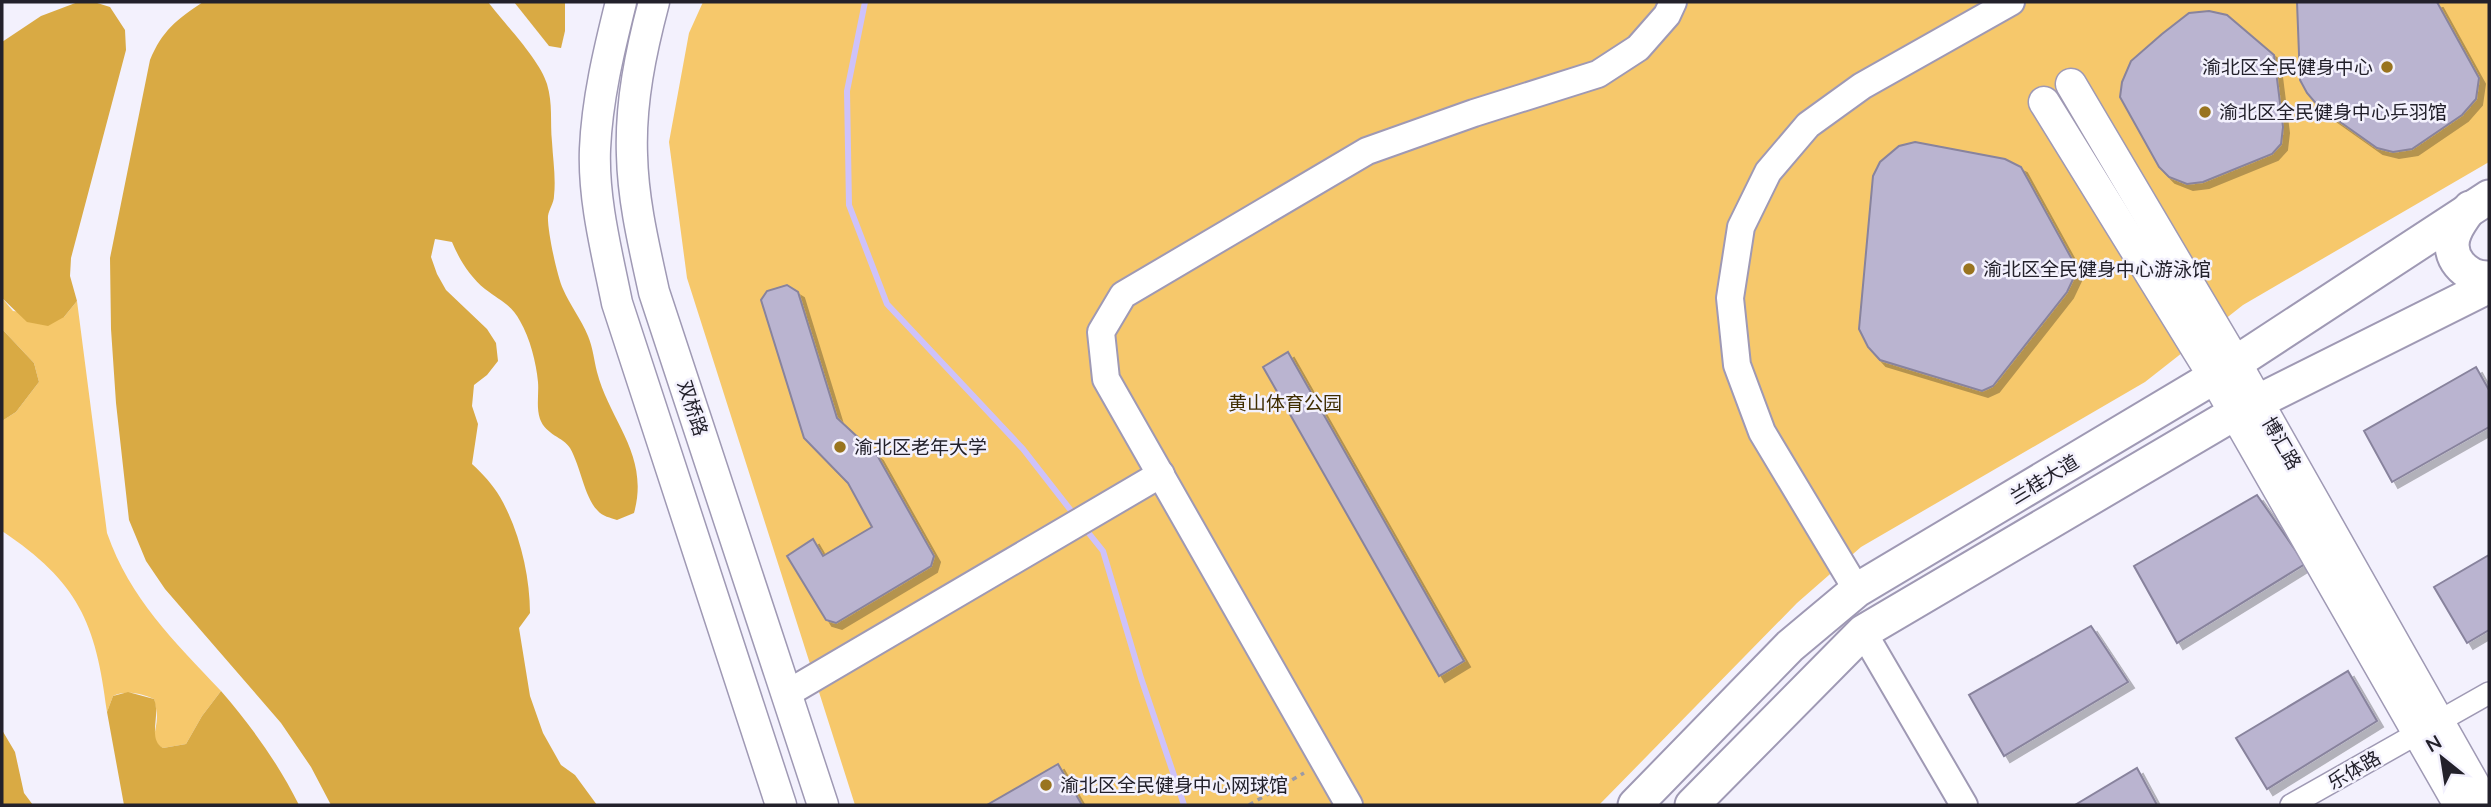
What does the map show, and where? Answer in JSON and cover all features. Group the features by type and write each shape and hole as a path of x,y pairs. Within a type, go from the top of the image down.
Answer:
{"main road":[{"name":"双桥路","path":"621,2 607,57 595,150 601,220 617,303 781,805"},
{"name":"双桥路","path":"654,2 639,62 631,153 638,218 654,292 823,805"},
{"name":"博汇路","path":"2071,84 2225,370 2429,727 2486,805"},
{"name":"博汇路","path":"2044,102 2225,370"},
{"name":"兰桂大道","path":"1635,805 1790,646 1857,590 2225,370 2480,202"},
{"path":"2480,202 2453,234 2453,253 2464,271 2480,278 2489,278"},
{"name":"兰桂大道","path":"1692,805 1863,632 2246,407 2489,286"},
{"name":"博汇路","path":"2429,727 2459,805"}],"street":[{"path":"1349,805 1107,379 1101,332 1123,295 1367,151 1474,113 1598,74 1638,48 1667,15 1673,2"},
{"path":"1857,590 1762,432 1737,365 1730,298 1741,228 1768,172 1808,125 1862,86 2011,2"},
{"path":"788,693 1161,474"},
{"path":"1863,632 1964,805"},
{"name":"乐体路","path":"2291,805 2489,692"}],"path":[{"path":"1249,805 1324,761"}],"green space":[{"name":"黄山体育公园","path":"703,2 2489,2 2489,162 2243,305 2145,382 1861,547 1797,603 1599,805 855,805 687,278 669,142 689,33"},
{"path":"2,298 13,311 64,317 77,301 107,533 117,557 141,599 170,636 221,691 186,744 163,748 156,742 157,717 154,699 133,693 118,694 113,696 107,712 97,653 79,607 49,568 2,531 2,421 16,412 39,382 34,363 2,329"}],"shaded area":[{"path":"78,2 94,2 110,7 125,30 126,50 71,258 70,276 77,301 64,317 48,326 27,322 2,298 2,42 41,16"},
{"path":"203,2 488,2 543,74 551,106 555,176 553,201 548,216 553,252 563,289 588,336 603,390 633,456 638,492 634,513 617,520 600,513 589,498 570,448 550,432 540,419 536,366 524,328 513,310 474,279 452,242 435,239 431,257 446,290 487,329 496,343 498,361 487,375 474,385 472,406 478,424 472,464 500,497 513,524 522,553 530,613 519,628 530,696 543,733 561,765 575,775 597,805 331,805 311,767 281,723 165,589 146,561 129,520 116,403 110,258 150,60 171,26"},
{"path":"514,2 565,2 565,31 561,48 549,46"},
{"path":"2,329 34,363 39,382 16,412 2,421"},
{"path":"221,691 264,746 299,805 124,805 107,712 113,696 128,692 154,699 156,739 163,748 186,744"},
{"path":"2,730 15,752 24,793 33,805 2,805"}],"building":[{"name":"渝北区全民健身中心","path":"2297,2 2437,2 2479,78 2476,99 2462,115 2412,149 2393,152 2377,148 2319,107 2307,93 2300,80"},
{"name":"渝北区全民健身中心乒羽馆","path":"2209,11 2227,15 2274,55 2283,127 2281,144 2272,154 2203,182 2187,184 2169,177 2159,167 2120,97 2122,82 2131,61 2189,13"},
{"name":"渝北区全民健身中心游泳馆","path":"1915,142 2005,159 2021,167 2074,263 2075,275 2067,292 1993,386 1982,391 1880,360 1868,347 1859,329 1873,176 1880,162 1899,146"},
{"name":"渝北区老年大学","path":"787,285 798,292 837,418 877,455 934,556 931,566 836,623 826,620 787,556 813,539 823,556 872,527 848,483 804,438 761,300 767,291"},
{"path":"1288,352 1464,661 1439,676 1263,367"},
{"path":"2476,367 2489,390 2489,427 2392,482 2364,431"},
{"path":"2257,495 2305,564 2177,643 2134,566"},
{"path":"2489,555 2489,630 2467,643 2434,587"},
{"path":"2091,626 2128,682 2004,756 1969,695"},
{"path":"2348,671 2377,721 2267,789 2236,738"},
{"name":"渝北区全民健身中心网球馆","path":"1058,764 1082,805 987,805"},
{"path":"2137,768 2157,805 2075,805"}],"waterway":[{"path":"865,2 847,91 849,205 887,304 1023,449 1076,517"},
{"path":"1083,526 1103,551 1141,678 1184,805"}],"place":[{"name":"渝北区全民健身中心","path":"2387,67"},
{"name":"渝北区全民健身中心乒羽馆","path":"2205,112"},
{"name":"渝北区全民健身中心游泳馆","path":"1969,269"},
{"name":"渝北区老年大学","path":"840,447"},
{"name":"渝北区全民健身中心网球馆","path":"1046,785"}]}
